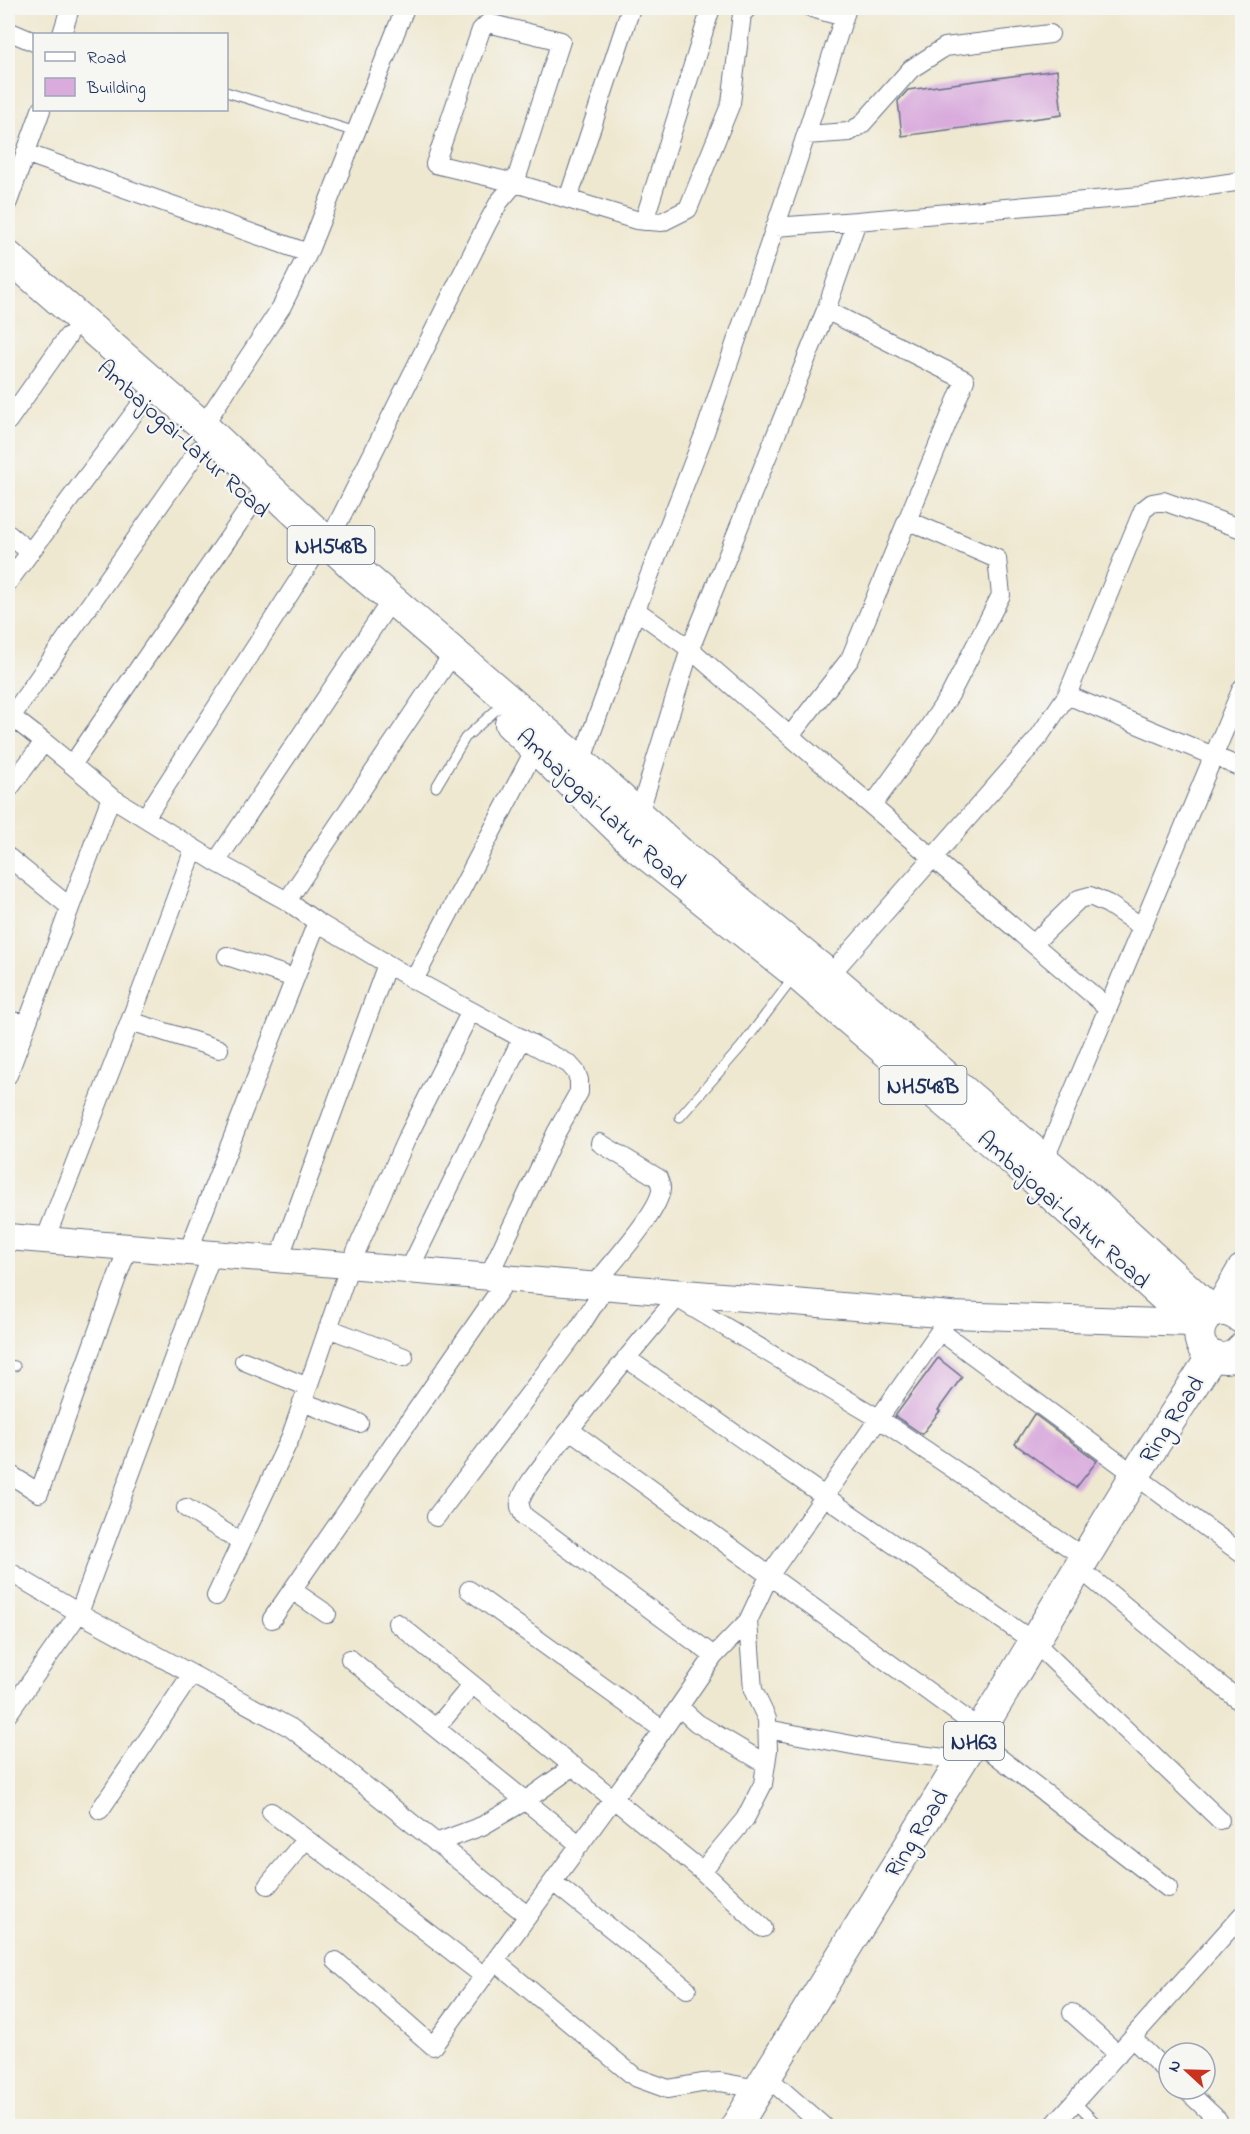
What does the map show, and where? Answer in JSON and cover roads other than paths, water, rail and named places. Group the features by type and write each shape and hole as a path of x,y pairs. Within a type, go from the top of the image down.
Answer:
{"highway":[{"name":"NH548B","path":"8,256 322,548 581,762 630,823 683,855 829,976 1040,1171"},
{"name":"Ambajogai-Latur Road","path":"8,283 144,400 201,437 254,501 322,548 384,611 446,664 536,749 630,823 639,849 1040,1171 1213,1319 1199,1339 1204,1349 1231,1358"},
{"path":"1213,1319 1242,1270"},
{"name":"Ring Road","path":"736,2127 1135,1475 1231,1358"}],"main road":[{"path":"8,1237 600,1286 946,1323 1213,1319"}],"street":[{"path":"62,33 69,8"},
{"path":"272,1618 498,1277 556,1133 579,1092 579,1080 569,1064 414,980 316,922 287,901 194,849 111,797 9,715 201,437 282,306 308,253 405,8"},
{"path":"568,199 631,8"},
{"path":"644,221 711,8"},
{"path":"145,818 322,548 487,224 499,202 515,183 561,41 490,15 481,30 435,165 515,183 644,221 662,222 688,209 731,103 742,14 748,8"},
{"path":"581,762 636,610 705,432 806,135 845,12 812,8"},
{"path":"8,31 33,42"},
{"path":"806,135 849,132 861,125 911,69 945,47 1050,34"},
{"path":"8,202 41,111"},
{"path":"25,153 308,253"},
{"path":"775,227 1141,196 1242,181"},
{"path":"630,823 690,649 826,310 857,221"},
{"path":"790,736 850,659 965,380 826,310"},
{"path":"8,421 68,336"},
{"path":"8,582 144,400"},
{"path":"72,765 254,501"},
{"path":"829,976 1038,738 1067,696 1143,510 1152,503 1163,501 1242,529"},
{"path":"872,806 950,695 1001,595 997,559 907,520"},
{"path":"8,534 30,552"},
{"path":"636,610 690,649 1108,1008"},
{"path":"216,862 384,611"},
{"path":"287,901 446,664"},
{"path":"1040,1171 1242,688"},
{"path":"1067,696 1242,768"},
{"path":"8,790 44,742"},
{"path":"414,980 536,749"},
{"path":"8,1075 111,797"},
{"path":"45,1240 194,849"},
{"path":"8,857 70,907"},
{"path":"1033,944 1079,899 1090,896 1108,904 1142,927"},
{"path":"8,1714 79,1613 294,978 316,922"},
{"path":"227,956 294,978"},
{"path":"279,1259 387,964"},
{"path":"216,1596 291,1436 350,1265 405,1142 471,1011"},
{"path":"8,1021 27,1023"},
{"path":"130,1021 219,1049"},
{"path":"409,1270 522,1038"},
{"path":"436,1517 579,1328 600,1286 647,1220 659,1198 662,1186 658,1178 600,1143"},
{"path":"8,1473 39,1493 128,1247"},
{"path":"714,1656 524,1516 520,1508 520,1500 671,1294 878,1418 1082,1563 1242,1703"},
{"path":"336,1961 433,2046 663,1730 714,1656 748,1621 769,1576 946,1323 1135,1475 1242,1554"},
{"path":"328,1328 404,1357"},
{"path":"626,1358 1034,1642 1220,1820"},
{"path":"244,1361 359,1423"},
{"path":"570,1430 769,1576 973,1743 1168,1888"},
{"path":"186,1508 241,1542"},
{"path":"8,1571 79,1613 291,1728 528,1916"},
{"path":"292,1590 327,1614"},
{"path":"469,1590 663,1730"},
{"path":"702,1871 745,1819 764,1784 767,1719 753,1690 748,1621"},
{"path":"397,1623 702,1871 763,1928"},
{"path":"350,1659 580,1845"},
{"path":"100,1810 190,1674"},
{"path":"436,1728 472,1685"},
{"path":"679,1707 697,1723 766,1764"},
{"path":"767,1729 879,1750 973,1743"},
{"path":"436,1843 482,1826 525,1801 574,1766"},
{"path":"271,1812 490,1969 635,2077 668,2089 702,2083 762,2083 823,2127"},
{"path":"268,1885 306,1839"},
{"path":"553,1882 687,1989"},
{"path":"1053,2127 1242,1915"},
{"path":"1072,2013 1118,2054"},
{"path":"1132,2038 1157,2062"},
{"path":"1198,2101 1218,2120"}],"lane":[{"path":"228,93 356,132"},
{"path":"436,787 465,738 496,710"},
{"path":"680,1117 741,1047 796,974"},
{"path":"1075,2102 1099,2127"}]}
